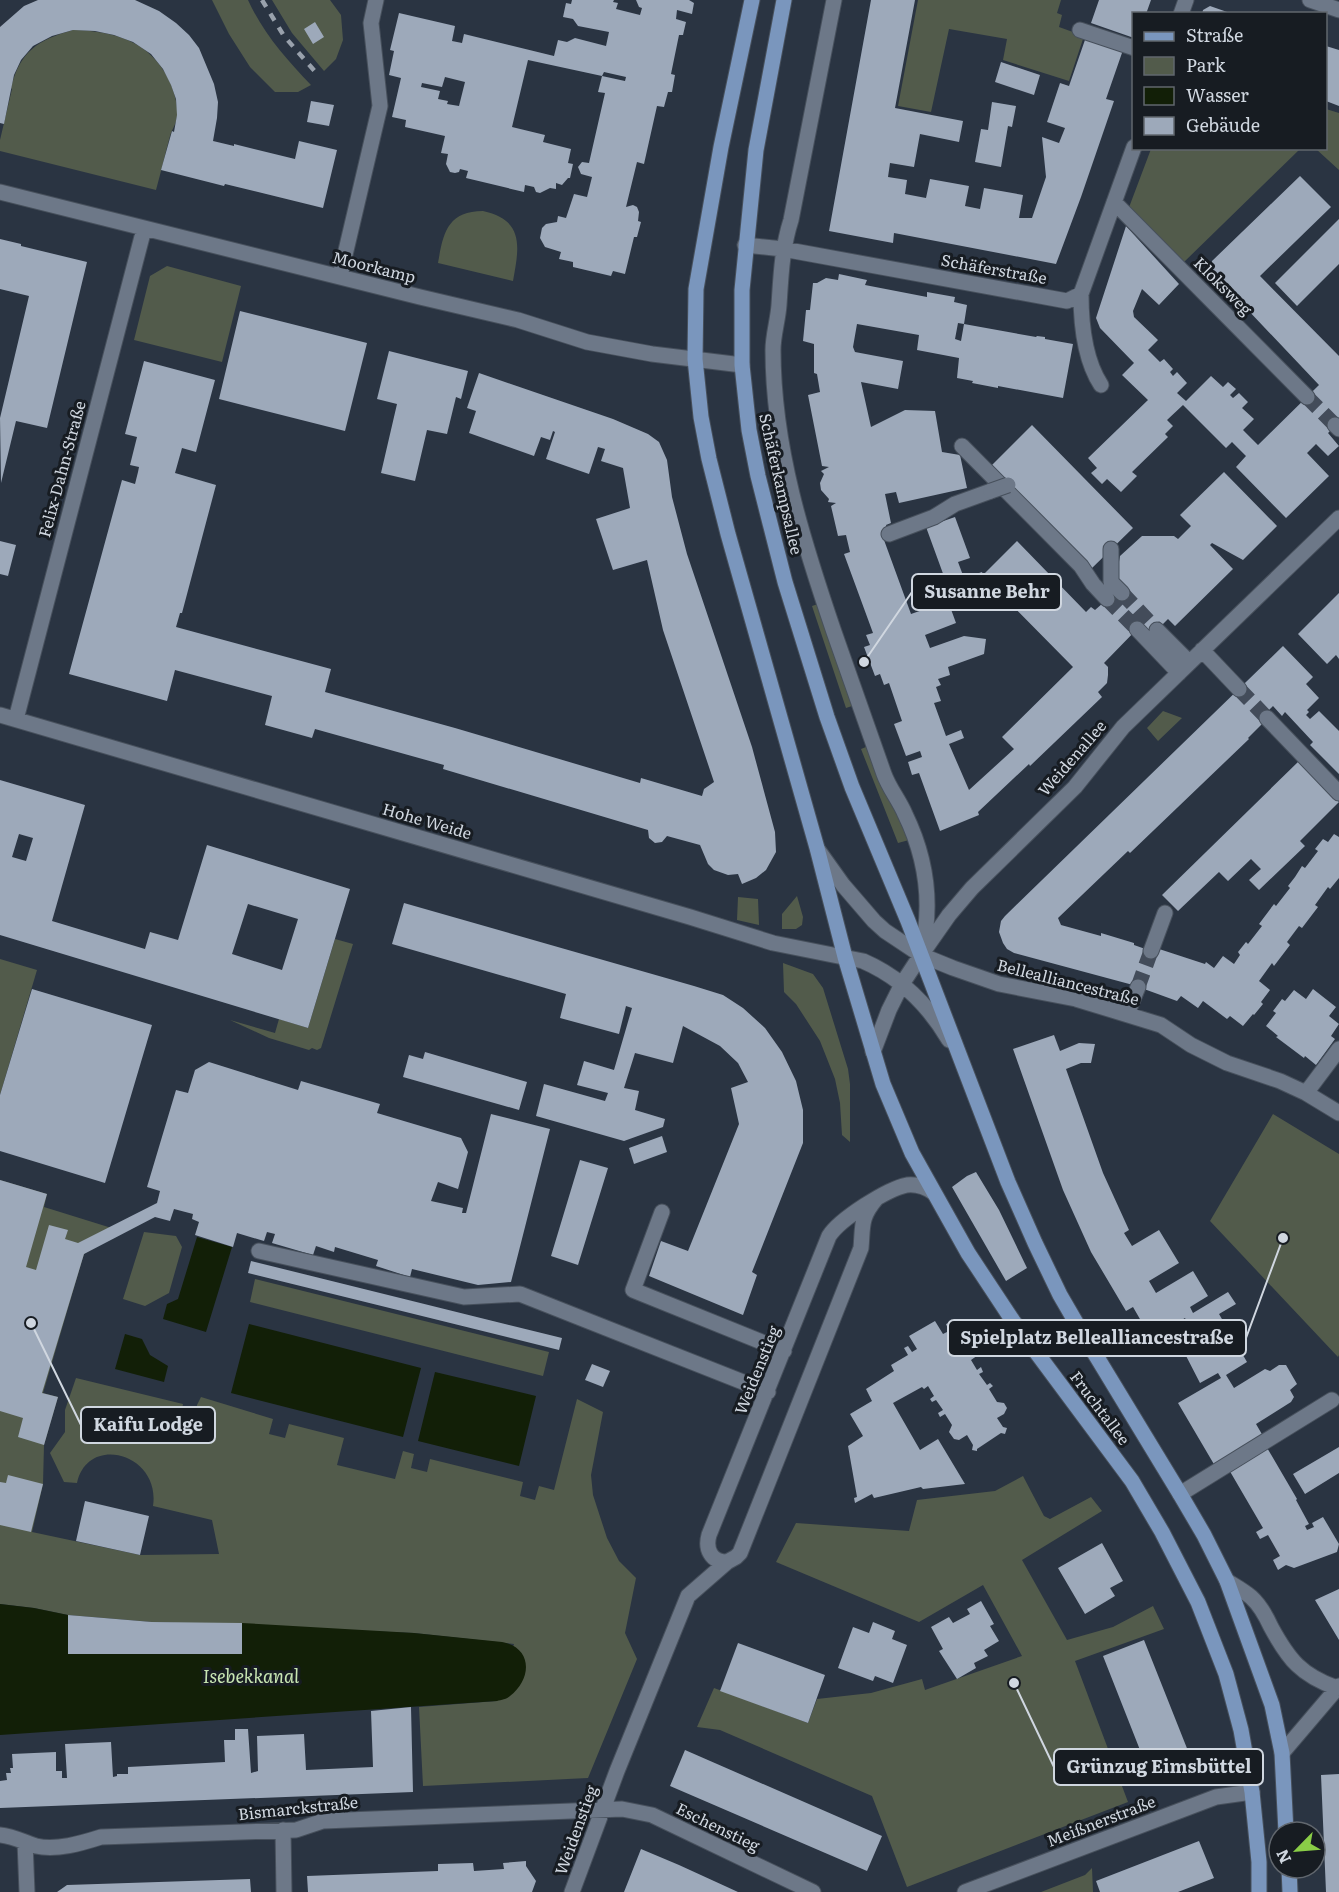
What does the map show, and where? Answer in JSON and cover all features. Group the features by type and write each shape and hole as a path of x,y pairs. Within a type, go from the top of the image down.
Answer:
{"main road":[{"path":"752,0 720,147 696,289 695,359 701,417 709,459 845,957"},
{"name":"Schäferkampsallee","path":"784,0 756,150 746,245 742,290 742,365 747,413 758,476 795,619 852,787 921,955"},
{"name":"Fruchtallee","path":"921,955 1008,1182 1060,1295 1204,1534 1227,1581 1272,1705 1281,1753 1285,1820"},
{"name":"Fruchtallee","path":"845,957 883,1084 902,1129 934,1193 1012,1322 1125,1472 1162,1532 1198,1602 1226,1674 1241,1730 1252,1792 1259,1862 1259,1892"}],"street":[{"path":"340,276 380,106 371,23 376,0"},
{"path":"834,0 791,220 783,249 773,347 776,400 793,503 810,560 890,789 906,815 919,845 924,867 927,901 926,933 921,955"},
{"path":"1310,0 1339,10"},
{"path":"1080,30 1132,47"},
{"path":"1101,385 1094,375 1086,348 1081,314 1081,294 1133,150"},
{"name":"Moorkamp","path":"0,192 518,320 587,342 645,353 742,365"},
{"name":"Kloksweg","path":"1114,202 1307,397"},
{"name":"Felix-Dahn-Straße","path":"16,719 144,229"},
{"name":"Schäferstraße","path":"746,245 783,249 1066,301 1081,294"},
{"path":"962,446 1081,566 1093,584 1114,596 1111,582 1111,549"},
{"path":"889,534 934,517 955,504 1008,485"},
{"name":"Weidenallee","path":"873,1052 902,984 972,888 1075,787 1123,727 1339,518"},
{"path":"1137,629 1184,668"},
{"path":"1157,630 1184,668"},
{"path":"1202,650 1239,690"},
{"name":"Hohe Weide","path":"0,715 773,943 845,957"},
{"path":"1267,718 1339,793"},
{"name":"Bellealliancestraße","path":"817,848 843,885 874,921 921,955 999,984 1076,999 1161,1025 1191,1045 1227,1063 1280,1081 1306,1093 1339,1113"},
{"path":"1151,951 1165,913"},
{"name":"Fruchtallee","path":"845,957 876,967 902,984 940,1025 964,1067"},
{"path":"1127,1014 1138,987"},
{"path":"1306,1093 1339,1049"},
{"name":"Weidenstieg","path":"727,1562 713,1557 707,1547 707,1541 829,1236 839,1223 876,1200 908,1185 919,1186 934,1193"},
{"name":"Weidenstieg","path":"572,1892 650,1688 688,1596 736,1557 743,1545 861,1248 863,1220 867,1210 876,1200"},
{"path":"662,1212 633,1290 784,1351"},
{"path":"259,1251 464,1297 520,1294 768,1392"},
{"path":"1180,1494 1332,1400"},
{"path":"1227,1581 1251,1597 1263,1612 1283,1648 1301,1670 1317,1680 1338,1687"},
{"path":"1338,1687 1339,1704"},
{"path":"1281,1753 1338,1687"},
{"name":"Meißnerstraße","path":"965,1892 1216,1797 1252,1792"},
{"name":"Eschenstieg","path":"603,1810 622,1809 652,1815 813,1892"},
{"name":"Bismarckstraße","path":"0,1835 40,1847 66,1846 101,1837 296,1830 323,1821 603,1810"},
{"path":"283,1830 284,1892"},
{"path":"25,1842 27,1892"}],"green space":[{"path":"212,0 248,0 276,45 311,85 298,92 275,92 250,67 229,34"},
{"path":"272,0 330,0 341,15 343,40 336,59 324,71 292,33"},
{"path":"918,0 1061,0 1057,13 1062,15 1059,27 1084,36 1069,81 1003,60 1007,39 949,29 931,112 898,106"},
{"path":"73,30 116,36 141,47 152,56 169,80 177,107 177,116 156,190 0,151 0,140 11,88 25,56 40,43"},
{"path":"1327,109 1339,113 1339,170 1317,150 1327,150"},
{"path":"1151,150 1299,150 1183,263 1128,210"},
{"path":"483,211 497,215 513,228 517,257 513,281 438,263 445,234 454,220 461,215"},
{"path":"167,266 241,286 222,362 134,340 150,276"},
{"path":"818,604 852,706 846,708 812,606"},
{"path":"1163,711 1182,718 1158,741 1147,728"},
{"path":"866,747 880,784 909,840 898,843 861,749"},
{"path":"797,896 803,917 802,925 796,929 782,929 782,914"},
{"path":"738,897 758,899 759,925 737,920"},
{"path":"335,939 353,944 321,1048 309,1050 269,1038 230,1020 275,1033 279,1019 308,1028"},
{"path":"0,959 37,970 0,1095"},
{"path":"783,963 813,974 823,988 848,1069 850,1142 842,1135 840,1103 835,1079 820,1041 796,1004 784,992"},
{"path":"1273,1114 1339,1154 1338,1357 1210,1221"},
{"path":"0,1180 47,1194 44,1207 118,1230 84,1254 43,1393 58,1397 44,1445 43,1484 32,1532 140,1555 219,1554 212,1520 153,1506 152,1488 146,1473 135,1463 122,1456 108,1455 95,1458 84,1468 77,1483 64,1482 50,1453 65,1432 65,1410 76,1378 183,1404 176,1432 198,1435 200,1417 196,1416 197,1405 201,1397 273,1419 269,1434 285,1438 289,1424 344,1438 337,1465 395,1479 403,1451 414,1454 411,1468 427,1472 430,1459 523,1482 520,1496 535,1500 539,1486 554,1490 577,1399 603,1412 591,1475 593,1495 607,1538 619,1561 636,1578 625,1633 637,1659 588,1778 423,1786 419,1707 497,1701 514,1644 414,1633 152,1622 68,1615 0,1604"},
{"path":"144,1232 176,1236 182,1247 169,1293 145,1306 123,1299"},
{"path":"255,1279 549,1352 543,1376 250,1302"},
{"path":"1023,1476 1044,1516 1050,1519 1091,1497 1102,1511 1022,1560 1067,1640 1113,1627 1153,1606 1164,1629 1075,1661 1128,1802 907,1887 872,1796 720,1730 697,1727 714,1688 808,1723 817,1699 871,1693 922,1679 925,1690 1022,1656 983,1585 919,1622 776,1562 796,1523 909,1531 917,1500 995,1491"},
{"path":"1092,1868 1093,1892 1041,1892 1085,1875"}],"water":[{"path":"197,1237 232,1247 206,1332 163,1319 167,1304 178,1299"},
{"path":"249,1324 421,1368 403,1437 231,1393"},
{"path":"125,1334 142,1339 150,1355 168,1366 164,1382 115,1369"},
{"path":"435,1372 536,1396 519,1466 418,1441"},
{"name":"Isebekkanal","path":"0,1604 68,1615 68,1654 241,1654 242,1623 414,1633 502,1642 512,1645 519,1651 526,1665 522,1681 517,1689 509,1697 497,1701 0,1735"}],"building":[{"path":"38,0 135,0 159,11 176,23 199,48 214,84 218,102 213,141 295,159 299,141 337,150 323,208 161,170 172,131 174,132 177,115 176,99 163,69 151,54 133,42 114,35 73,30 52,36 33,46 21,60 14,75 4,124 0,123 0,27 24,6"},
{"path":"572,0 614,0 613,2 618,3 616,9 640,15 642,8 636,0 689,0 694,3 692,14 677,10 676,19 686,22 683,35 679,35 671,74 675,75 672,92 668,92 664,107 657,106 644,164 637,162 626,207 633,205 637,207 638,221 641,222 637,237 634,237 625,274 613,271 611,276 573,267 573,262 559,259 561,252 545,247 540,238 542,228 546,224 557,222 558,216 566,218 574,194 587,197 592,177 581,174 578,167 582,162 589,163 605,93 598,92 602,76 528,60 512,127 545,135 543,142 571,149 568,163 573,164 570,178 562,185 556,183 556,189 550,188 540,193 536,192 534,187 525,185 524,192 466,178 468,171 460,169 459,172 450,172 446,164 448,154 441,153 445,136 405,127 406,120 392,117 401,78 389,75 394,51 390,50 399,13 455,26 452,41 462,43 464,34 554,56 558,40 567,42 575,38 606,46 609,32 578,26 573,19 563,17 566,3 571,4","holes":["604,72 626,77 625,81 602,76","445,77 465,82 459,106 447,104 448,101 438,99 440,91 421,87 422,83 442,87"]},
{"path":"871,0 915,0 895,108 963,121 959,142 920,134 914,167 890,163 888,177 907,180 905,194 926,198 930,179 969,186 965,206 980,209 984,188 1023,195 1019,218 1032,218 1046,177 1042,137 1059,143 1065,128 1047,122 1060,83 1069,86 1086,37 1123,50 1106,99 1114,101 1056,264 894,233 893,243 829,231"},
{"path":"1099,0 1151,0 1147,12 1132,12 1132,37 1091,23"},
{"path":"1210,6 1227,12 1202,12"},
{"path":"315,22 324,37 313,44 304,29"},
{"path":"1327,46 1339,50 1339,106 1327,101"},
{"path":"1001,62 1040,75 1034,95 995,82"},
{"path":"311,101 334,105 329,126 307,122"},
{"path":"992,102 1016,106 1012,127 1008,126 1001,167 975,162 981,129 988,130"},
{"path":"1300,176 1331,207 1260,276 1339,356 1339,422 1328,433 1339,446 1328,456 1316,444 1307,453 1329,476 1286,518 1236,467 1246,456 1232,442 1226,448 1183,405 1167,420 1173,426 1165,434 1168,437 1132,472 1137,476 1121,492 1107,479 1102,484 1091,473 1097,468 1088,458 1148,400 1122,375 1134,363 1100,328 1096,318 1126,226 1179,284 1159,305 1142,289 1133,311 1134,317 1158,340 1148,350 1160,362 1164,359 1173,369 1170,372 1173,376 1177,372 1187,383 1177,393 1186,401 1211,376 1223,387 1228,382 1236,389 1230,395 1233,398 1239,393 1248,402 1242,408 1254,419 1243,430 1258,445 1319,385 1210,270 1212,261"},
{"path":"1339,219 1339,264 1297,306 1275,283"},
{"path":"0,239 87,262 47,428 16,421 1,483 0,418 29,296 0,289"},
{"path":"839,274 867,280 865,285 927,297 927,292 955,297 954,302 967,305 964,324 1045,337 1045,339 1073,344 1063,398 998,386 998,388 957,378 959,358 917,350 919,335 857,324 853,347 855,352 903,361 898,389 861,382 871,427 905,410 935,411 942,452 960,455 967,488 899,503 896,492 885,494 891,523 886,525 890,538 884,540 911,614 948,601 956,623 925,635 930,648 964,636 986,639 984,654 948,667 950,675 938,679 941,685 936,687 941,701 934,703 946,736 961,730 964,738 949,744 969,790 1014,749 1002,737 1073,667 993,586 953,601 926,527 955,517 970,558 958,562 964,578 982,572 983,575 1017,541 1086,612 1091,607 1095,610 1111,596 1115,600 1127,588 1116,579 1120,556 1142,536 1174,536 1178,539 1191,526 1180,515 1224,472 1277,526 1243,560 1212,543 1210,545 1233,569 1175,626 1168,619 1151,636 1140,626 1104,663 1108,667 1108,675 1107,683 1098,692 1102,697 978,812 979,815 940,831 919,773 912,775 908,762 922,757 920,751 906,756 894,724 902,721 889,683 884,685 880,674 875,676 864,647 870,645 866,635 873,633 844,554 850,552 846,535 838,536 831,506 836,503 828,502 829,499 821,490 820,483 824,474 821,471 829,467 822,466 808,395 820,392 817,374 814,373 814,344 803,341 806,310 810,310 813,283 826,278 838,280","holes":["958,323 964,324 961,341 955,339"]},
{"path":"240,311 367,343 345,431 219,399"},
{"path":"389,351 468,371 461,399 456,397 447,434 427,430 415,481 381,473 397,404 377,399"},
{"path":"144,361 215,380 196,452 182,448 175,473 216,485 182,613 180,613 176,627 331,669 325,692 640,783 641,778 702,796 704,789 714,782 663,630 647,560 613,570 596,519 630,508 623,468 601,461 605,449 598,447 589,474 546,459 555,432 553,431 550,440 541,437 534,456 469,433 476,411 467,408 479,373 613,419 648,434 659,442 667,460 672,497 687,554 752,747 775,832 776,852 766,870 756,878 742,884 738,874 728,875 714,870 708,864 700,845 667,836 662,842 655,843 649,838 648,830 443,769 444,765 315,729 312,738 265,725 272,696 175,670 167,701 69,674 122,480 135,484 138,472 139,467 130,465 137,437 125,434"},
{"path":"1032,425 1133,528 1091,569 990,467"},
{"path":"0,541 16,545 8,576 0,574"},
{"path":"1339,593 1339,659 1336,655 1327,664 1298,634"},
{"path":"1283,646 1313,677 1306,684 1319,698 1307,710 1309,712 1306,715 1310,719 1319,711 1339,731 1339,774 1310,745 1313,742 1285,712 1282,716 1273,706 1268,711 1272,714 1249,739 1130,853 1128,851 1058,918 1061,925 1101,936 1101,933 1151,951 1153,947 1205,964 1206,962 1214,968 1223,956 1234,964 1240,955 1238,952 1246,942 1248,944 1262,926 1259,924 1290,888 1288,886 1302,866 1305,868 1318,851 1315,849 1323,839 1328,842 1334,834 1339,837 1339,878 1330,889 1328,887 1315,905 1318,907 1302,928 1299,926 1287,942 1290,945 1274,966 1272,963 1259,981 1270,990 1254,1015 1243,1026 1230,1016 1227,1019 1203,1001 1198,1008 1181,996 1177,1001 1133,985 1014,953 1007,949 999,932 1001,921 1005,916"},
{"path":"1299,761 1339,802 1300,841 1305,846 1259,890 1249,880 1261,869 1251,859 1228,881 1219,872 1178,911 1162,895"},
{"path":"0,780 85,805 52,921 145,949 150,932 178,940 207,845 350,889 308,1028 0,935","holes":["19,834 33,838 26,861 12,857","248,904 298,919 282,970 232,954"]},
{"path":"404,903 723,995 743,1008 765,1028 782,1052 796,1081 803,1110 803,1143 752,1272 757,1275 743,1315 649,1276 661,1241 688,1251 739,1124 731,1088 748,1082 738,1063 720,1046 683,1026 673,1063 635,1053 624,1088 639,1091 635,1110 665,1119 663,1127 624,1141 536,1116 544,1084 605,1101 608,1093 577,1085 584,1061 614,1070 632,1008 626,1006 619,1034 560,1018 566,994 392,944"},
{"path":"32,989 152,1025 105,1183 0,1151 0,1095"},
{"path":"1313,989 1336,1007 1329,1016 1339,1024 1331,1036 1335,1039 1316,1065 1276,1037 1278,1036 1266,1026 1276,1013 1273,1011 1282,999 1285,1001 1294,990 1306,999"},
{"path":"1054,1035 1060,1051 1079,1043 1095,1044 1091,1063 1081,1063 1066,1069 1103,1173 1129,1230 1124,1233 1132,1246 1159,1230 1179,1263 1149,1281 1156,1293 1193,1271 1208,1296 1190,1307 1193,1313 1228,1292 1236,1304 1219,1314 1247,1362 1226,1375 1234,1388 1265,1369 1270,1371 1279,1365 1286,1365 1297,1384 1290,1390 1294,1397 1291,1402 1256,1424 1263,1436 1215,1466 1178,1403 1221,1378 1218,1373 1200,1383 1183,1350 1182,1352 1170,1332 1187,1322 1185,1318 1172,1326 1168,1321 1148,1333 1133,1307 1126,1311 1091,1252 1063,1190 1013,1049"},
{"path":"425,1052 527,1082 519,1110 403,1077 409,1055 423,1059"},
{"path":"209,1062 298,1090 301,1081 380,1104 377,1113 461,1138 468,1152 458,1189 438,1182 431,1201 463,1208 462,1213 466,1213 491,1114 550,1129 511,1282 478,1285 412,1269 410,1277 376,1266 378,1260 335,1247 334,1252 316,1246 313,1255 272,1243 275,1234 267,1232 264,1241 237,1233 233,1247 195,1235 199,1222 192,1219 193,1214 174,1209 170,1221 155,1217 84,1254 42,1393 58,1397 44,1445 18,1437 23,1418 0,1411 0,1180 47,1194 26,1267 36,1270 49,1225 68,1230 65,1239 78,1243 157,1203 160,1191 147,1187 176,1090 188,1093 195,1070"},
{"path":"662,1136 667,1152 634,1164 629,1148"},
{"path":"580,1160 608,1168 578,1265 551,1256"},
{"path":"976,1172 999,1210 1027,1268 1006,1281 952,1187"},
{"path":"251,1261 562,1338 559,1350 248,1273"},
{"path":"935,1321 943,1334 948,1329 946,1324 949,1323 953,1332 958,1334 962,1326 966,1326 965,1331 969,1339 972,1337 975,1342 972,1344 981,1353 971,1360 977,1370 981,1367 983,1372 979,1374 987,1385 990,1383 993,1386 989,1389 997,1402 1004,1403 1007,1408 1004,1414 997,1418 1003,1427 1007,1428 1005,1434 1001,1433 977,1451 972,1450 973,1445 967,1435 959,1440 954,1439 949,1432 952,1425 945,1414 940,1417 938,1413 943,1410 936,1400 932,1402 930,1399 934,1396 928,1386 924,1389 922,1387 893,1403 920,1450 938,1439 965,1484 923,1489 921,1487 874,1498 872,1494 855,1503 854,1498 857,1497 848,1446 863,1436 850,1414 872,1401 866,1389 894,1371 891,1365 908,1355 904,1348 908,1346 912,1352 917,1349 909,1336"},
{"path":"592,1364 610,1371 603,1387 585,1380"},
{"path":"1266,1446 1297,1499 1309,1524 1305,1526 1307,1530 1314,1527 1312,1523 1323,1517 1339,1544 1337,1552 1294,1568 1286,1565 1278,1570 1273,1560 1280,1556 1268,1535 1260,1539 1256,1532 1263,1528 1228,1468"},
{"path":"1339,1447 1339,1473 1305,1494 1293,1474"},
{"path":"8,1475 43,1484 31,1532 0,1525 0,1482 6,1483"},
{"path":"85,1501 149,1516 140,1555 76,1541"},
{"path":"1102,1543 1123,1581 1110,1588 1115,1596 1085,1614 1058,1568"},
{"path":"1339,1589 1339,1640 1315,1600"},
{"path":"981,1601 994,1624 990,1626 999,1641 984,1650 988,1656 974,1663 976,1668 957,1679 939,1651 943,1649 931,1627 949,1617 953,1623 970,1614 967,1609"},
{"path":"68,1615 152,1622 242,1623 242,1654 68,1654"},
{"path":"873,1622 895,1631 892,1639 907,1645 893,1683 875,1676 873,1681 838,1668 853,1627 869,1633"},
{"path":"1144,1640 1194,1766 1153,1783 1103,1656"},
{"path":"738,1643 825,1675 808,1723 720,1691"},
{"path":"411,1707 413,1792 0,1808 0,1781 7,1780 6,1773 11,1773 12,1754 56,1752 56,1771 62,1771 62,1778 67,1778 65,1744 111,1742 113,1777 117,1774 128,1774 128,1767 225,1762 224,1740 235,1740 235,1729 248,1729 251,1773 258,1771 257,1736 304,1734 306,1770 373,1767 371,1711"},
{"path":"685,1750 882,1836 867,1871 670,1786"},
{"path":"1339,1774 1339,1892 1326,1892 1327,1820 1323,1820 1321,1775"},
{"path":"1199,1841 1214,1878 1178,1892 1100,1892 1096,1881"},
{"path":"641,1849 679,1865 738,1892 624,1892"},
{"path":"526,1861 526,1866 536,1881 532,1892 308,1892 307,1876 438,1871 438,1864 473,1863 474,1871 504,1869 503,1863"},
{"path":"250,1879 251,1892 57,1892 67,1885"}],"tunnel":[{"path":"1307,397 1335,425"},
{"path":"1122,593 1157,630"},
{"path":"1107,599 1137,629"},
{"path":"1239,689 1267,718"},
{"path":"1138,987 1151,951"}],"railway":[{"path":"262,0 284,36 319,76"}],"place":[{"name":"Susanne Behr","path":"864,662"},
{"name":"Spielplatz Bellealliancestraße","path":"1283,1238"},
{"name":"Kaifu Lodge","path":"31,1323"},
{"name":"Grünzug Eimsbüttel","path":"1014,1683"}]}
